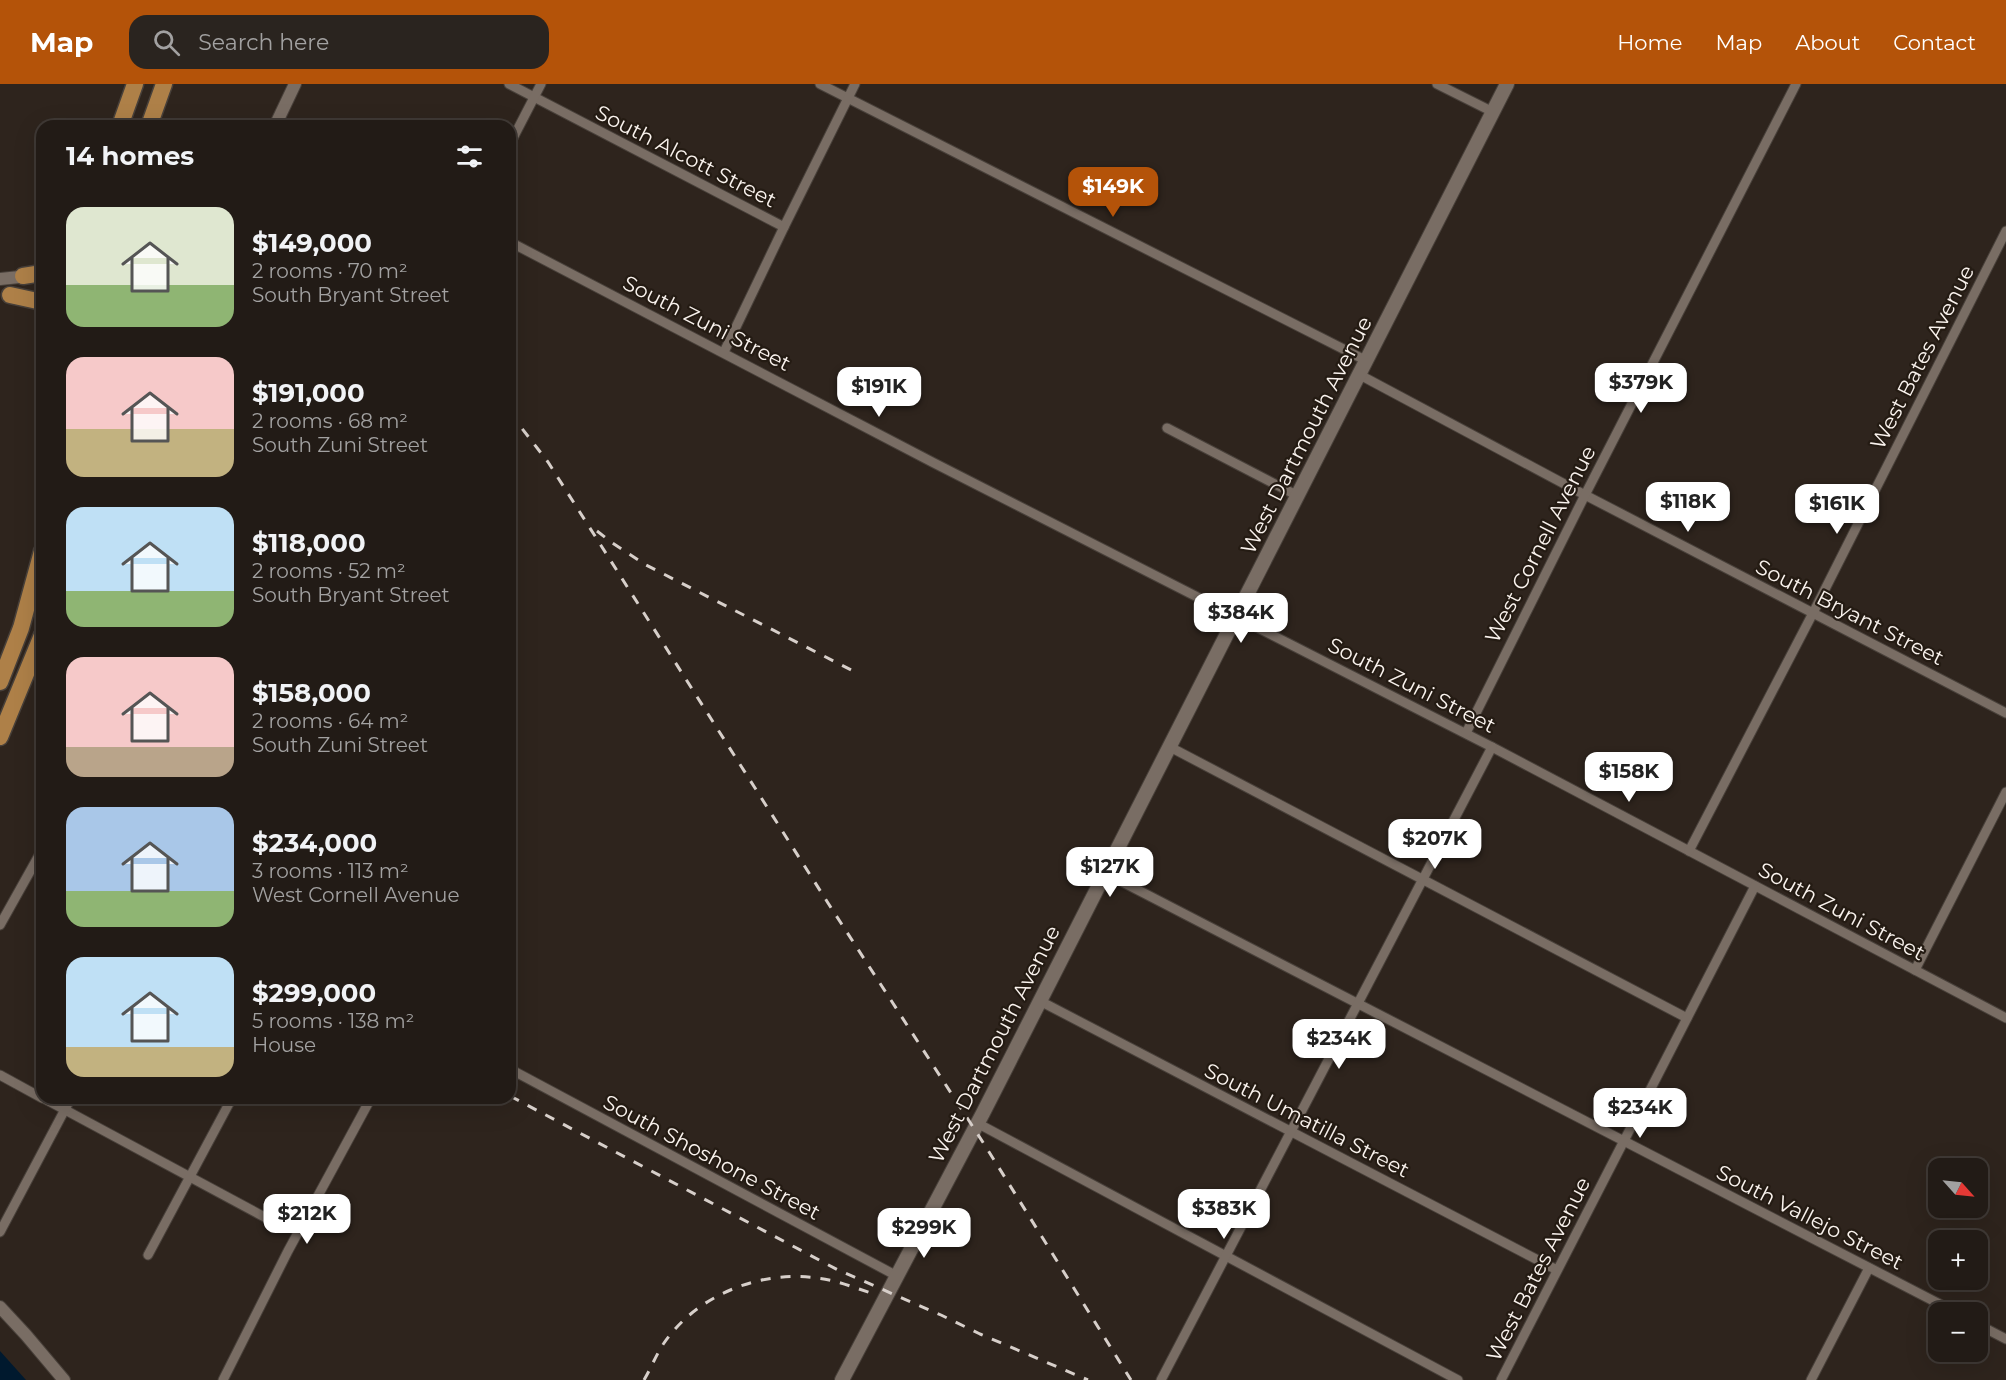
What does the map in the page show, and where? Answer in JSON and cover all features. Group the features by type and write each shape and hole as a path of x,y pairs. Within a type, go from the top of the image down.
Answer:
{"highway":[{"path":"122,120 135,84"},
{"path":"151,120 164,84"},
{"path":"22,276 36,275"},
{"path":"5,296 36,301"},
{"path":"0,682 24,620 36,574"},
{"path":"0,736 36,649"}],"main road":[{"name":"West Dartmouth Avenue","path":"842,1380 1106,873 1508,84"}],"street":[{"path":"280,120 296,84"},
{"name":"South Alcott Street","path":"509,84 784,227"},
{"path":"516,132 541,84"},
{"path":"820,84 1367,361"},
{"path":"724,352 855,84"},
{"path":"1437,84 1493,112"},
{"name":"West Cornell Avenue","path":"1466,733 1796,84"},
{"name":"West Bates Avenue","path":"1689,851 1813,613 2006,231"},
{"name":"South Zuni Street","path":"516,245 944,468 1466,733 2006,1018"},
{"path":"0,279 22,276"},
{"path":"5,296 36,294"},
{"name":"South Bryant Street","path":"1360,375 1585,495 2006,713"},
{"path":"1167,428 1298,496"},
{"path":"1170,747 1687,1018"},
{"path":"1161,1380 1492,747"},
{"path":"1915,970 2006,792"},
{"path":"0,925 36,861"},
{"name":"South Vallejo Street","path":"1106,873 1935,1302"},
{"name":"West Bates Avenue","path":"1501,1380 1755,886"},
{"name":"South Umatilla Street","path":"1040,1001 1557,1270"},
{"name":"South Shoshone Street","path":"516,1072 897,1276"},
{"path":"0,1075 36,1095"},
{"path":"54,1104 270,1220"},
{"path":"0,1232 68,1104"},
{"path":"148,1255 229,1104"},
{"path":"223,1380 288,1251 368,1104"},
{"path":"977,1123 1458,1380"},
{"path":"1811,1380 1869,1268"},
{"path":"0,1307 64,1380"},
{"path":"1988,1330 2006,1339"}],"water":[{"path":"0,1351 26,1380 0,1380"}],"railway":[{"path":"516,421 548,462 986,1147 1131,1380"},
{"path":"597,531 646,565 855,672"},
{"path":"516,1099 838,1270 1088,1380"},
{"path":"644,1380 664,1343 694,1311 712,1299 752,1282 774,1278 817,1278 846,1284 874,1294"}]}
